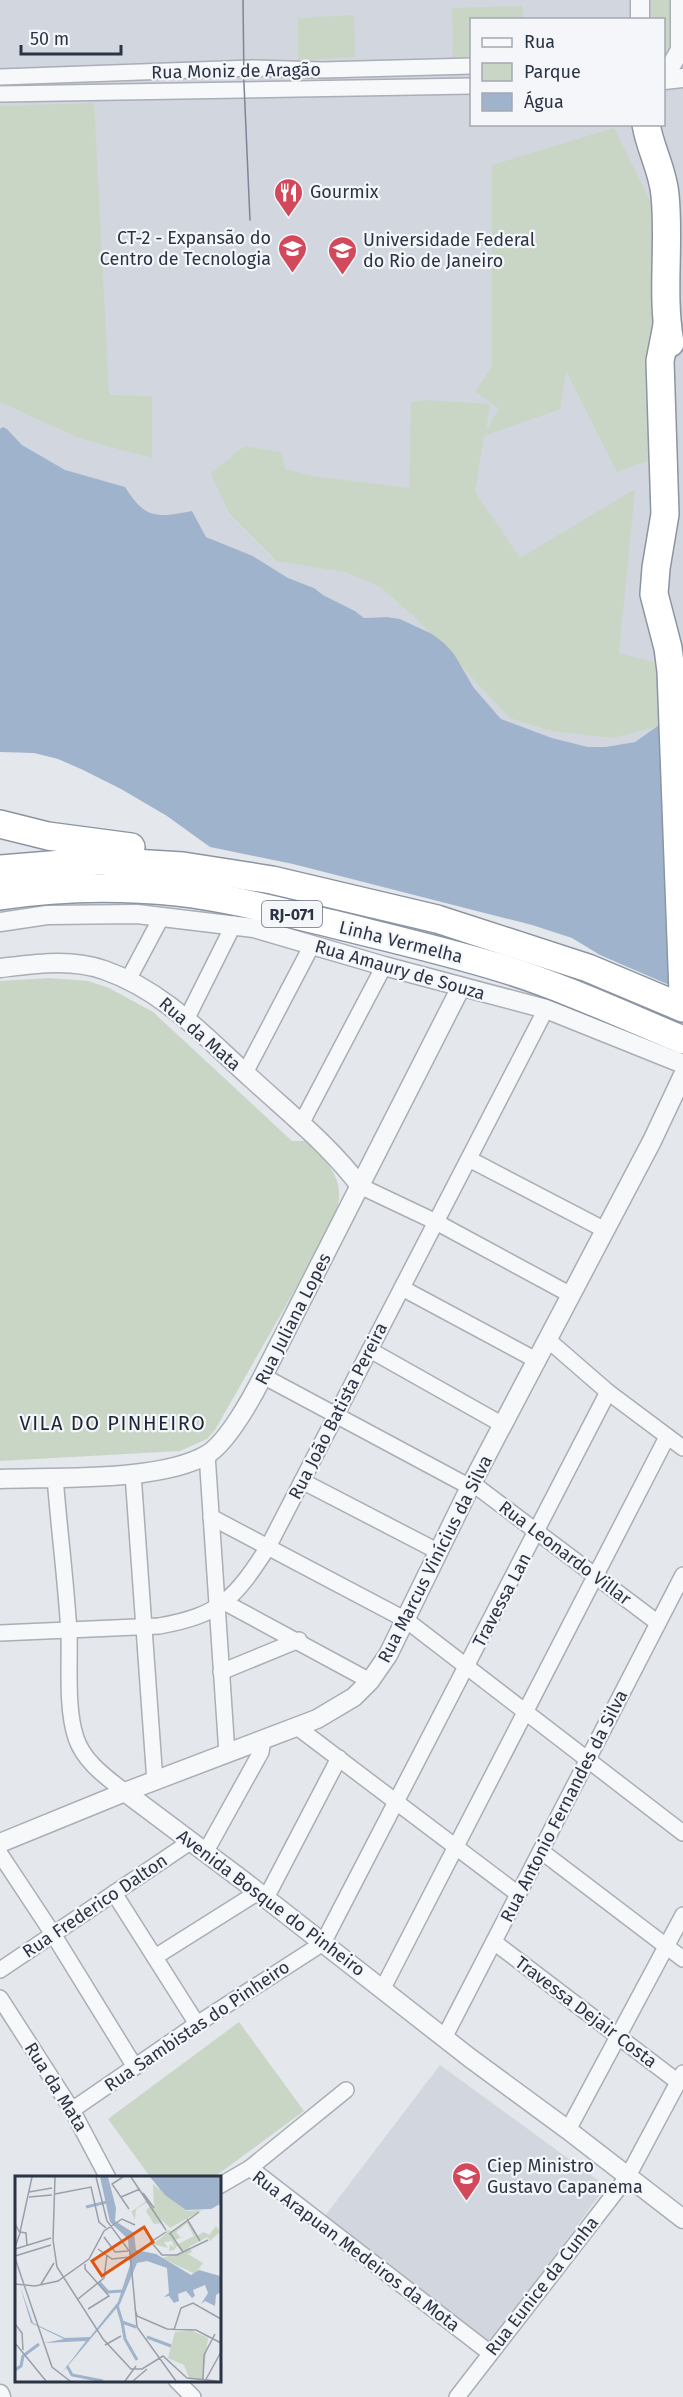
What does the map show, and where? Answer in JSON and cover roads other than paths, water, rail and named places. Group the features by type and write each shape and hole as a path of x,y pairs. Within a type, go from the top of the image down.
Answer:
{"highway":[{"path":"642,131 664,178 667,325 674,360 665,514 654,594 668,648 671,671 683,993"},
{"path":"669,445 683,539"},
{"path":"0,824 48,836 179,854 272,880"},
{"name":"Linha Vermelha","path":"0,869 99,861 183,866 272,880 437,920 588,968 683,1008"},
{"name":"Linha Vermelha","path":"0,896 41,889 93,888 178,892 262,907 408,942 502,968 575,994 683,1040"}],"street":[{"path":"640,0 640,18"},
{"path":"665,76 682,51 680,0"},
{"name":"Rua Moniz de Aragão","path":"0,77 252,68 322,70 470,66"},
{"path":"665,79 683,78"},
{"name":"Rua Moniz de Aragão","path":"0,94 470,86"},
{"name":"Rua Amaury de Souza","path":"0,922 47,915 136,914 234,924 546,1009 683,1064"},
{"path":"128,980 162,916"},
{"path":"187,1018 234,924"},
{"path":"245,1073 312,945"},
{"name":"Rua da Mata","path":"0,968 75,963 103,969 161,999 187,1018 346,1166 360,1186"},
{"path":"301,1124 384,966"},
{"name":"Rua Juliana Lopes","path":"0,1479 133,1474 166,1469 207,1454 221,1440 248,1405 264,1377 461,987"},
{"name":"Rua João Batista Pereira","path":"0,1634 179,1622 221,1605 248,1578 268,1547 546,1009"},
{"name":"Rua Marcus Vinícius da Silva","path":"0,1843 334,1711 354,1697 370,1681 388,1655 471,1485 605,1230 683,1075"},
{"path":"469,1159 605,1230"},
{"path":"360,1186 436,1222 571,1295"},
{"path":"402,1288 536,1360"},
{"path":"547,1339 608,1392 683,1448"},
{"path":"370,1350 503,1425"},
{"name":"Rua Leonardo Villar","path":"264,1377 471,1485 658,1623"},
{"name":"Travessa Lan","path":"323,1943 608,1392"},
{"path":"383,1988 667,1437"},
{"path":"207,1454 221,1605 221,1672 227,1754"},
{"path":"133,1474 155,1782"},
{"name":"Avenida Bosque do Pinheiro","path":"55,1477 69,1630 72,1713 76,1738 84,1754 95,1768 383,1988 444,2038 681,2213"},
{"path":"302,1481 439,1552"},
{"path":"212,1517 406,1620 683,1833"},
{"name":"Rua Antonio Fernandes da Silva","path":"444,2038 683,1575"},
{"path":"221,1605 299,1640 370,1681"},
{"path":"221,1672 299,1640"},
{"path":"297,1727 518,1894"},
{"path":"198,1848 261,1752 263,1740"},
{"path":"155,1957 262,1895 339,1758"},
{"name":"Rua Frederico Dalton","path":"0,1970 114,1893 198,1848"},
{"path":"541,1851 683,1959"},
{"path":"0,1854 53,1934 135,2067"},
{"path":"114,1893 197,2024"},
{"path":"568,2130 683,1915"},
{"name":"Travessa Dejair Costa","path":"494,1942 618,2036 679,2087"},
{"name":"Rua Sambistas do Pinheiro","path":"72,2110 197,2024 323,1943"},
{"name":"Rua da Mata","path":"0,1998 72,2110 107,2176"},
{"name":"Rua Eunice da Cunha","path":"457,2397 628,2176 679,2087"},
{"path":"249,2168 346,2090"},
{"name":"Rua Arapuan Medeiros da Mota","path":"220,2185 249,2168 490,2353"},
{"path":"178,2382 192,2397"}],"water":[{"path":"3,427 22,445 65,470 125,487 132,498 146,511 153,514 170,515 192,511 206,537 253,556 288,578 314,588 364,618 400,619 432,634 454,654 474,688 501,719 552,738 588,747 605,747 635,742 683,708 683,991 600,955 572,938 532,925 293,864 210,847 167,816 81,769 58,759 34,753 0,752 0,429"}],"tram line":[{"path":"243,0 250,220"}],"place":[{"name":"Gourmix","path":"289,218"},
{"name":"CT-2 - Expansão do Centro de Tecnologia","path":"292,274"},
{"name":"Universidade Federal do Rio de Janeiro","path":"342,276"},
{"name":"Ciep Ministro Gustavo Capanema","path":"466,2202"}],"district":[{"name":"VILA DO PINHEIRO","path":"113,1423"}]}
